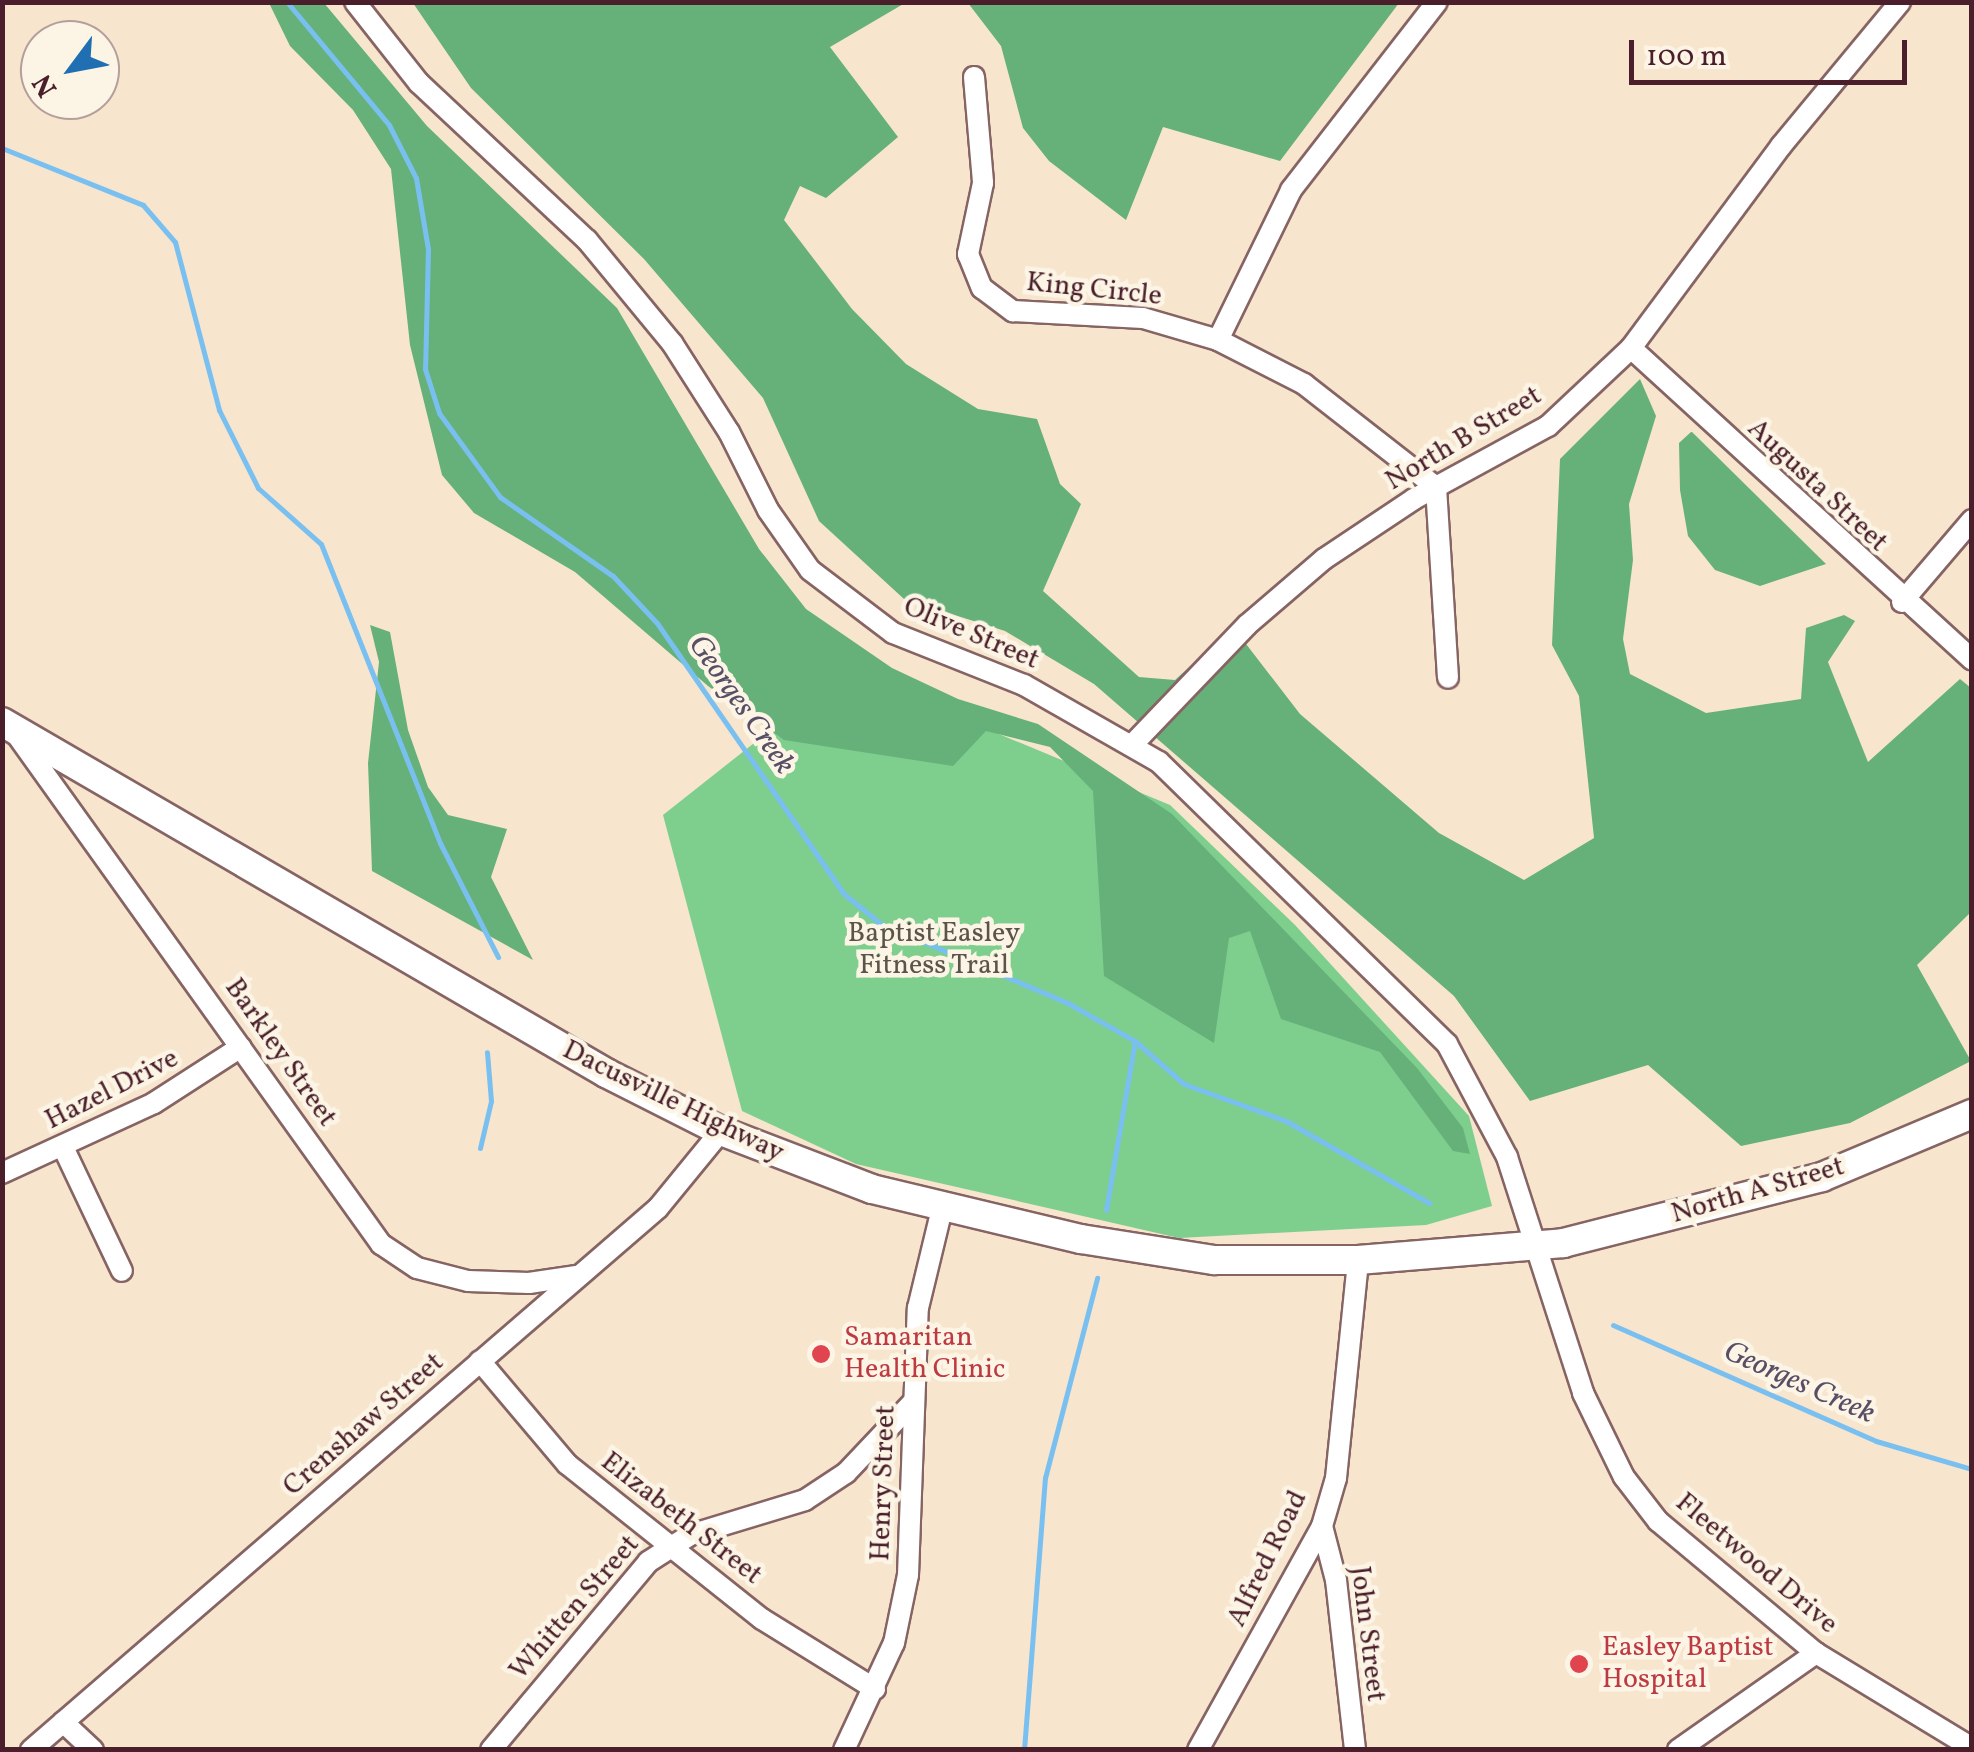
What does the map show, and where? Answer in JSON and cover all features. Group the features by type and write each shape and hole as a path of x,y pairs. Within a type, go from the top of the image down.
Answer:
{"main road":[{"name":"Dacusville Highway","path":"7,724 606,1073 721,1132 801,1166 942,1209 1214,1260 1358,1260 1538,1246"},
{"name":"North A Street","path":"1538,1246 1822,1177 1972,1114"}],"street":[{"name":"Olive Street","path":"355,2 419,84 587,240 672,343 810,570 893,633 1024,686 1159,762 1447,1044 1507,1157 1538,1246"},
{"path":"1218,340 1291,190 1437,2"},
{"name":"North B Street","path":"1132,745 1247,625 1324,559 1436,488 1548,426 1632,348 1781,146 1900,2"},
{"name":"King Circle","path":"974,76 984,143 968,254 982,288 1013,311 1143,318 1218,340 1304,384 1436,488"},
{"name":"Augusta Street","path":"1632,348 1902,602 1972,658"},
{"path":"1436,488 1448,678"},
{"path":"1902,602 1972,520"},
{"name":"Barkley Street","path":"7,724 380,1244 417,1268 468,1281 529,1283 578,1276"},
{"name":"Hazel Drive","path":"2,1173 154,1103 241,1047"},
{"name":"Crenshaw Street","path":"31,1750 658,1208 721,1132"},
{"path":"63,1147 122,1271"},
{"name":"Henry Street","path":"844,1750 894,1643 908,1574 918,1308 942,1209"},
{"name":"Fleetwood Drive","path":"1538,1246 1583,1393 1624,1478 1658,1520 1816,1653 1972,1748"},
{"name":"Alfred Road","path":"1198,1750 1322,1526 1336,1478 1358,1260"},
{"name":"Elizabeth Street","path":"480,1362 541,1440 762,1618 875,1690"},
{"name":"Whitten Street","path":"491,1750 618,1596 669,1544 805,1500 846,1473 914,1401"},
{"name":"John Street","path":"1322,1526 1336,1580 1355,1750"},
{"path":"1678,1750 1816,1653"},
{"path":"63,1722 93,1750"}],"green space":[{"path":"269,3 324,3 427,126 617,308 759,549 806,609 892,668 958,699 1038,724 1172,814 1417,1068 1463,1128 1470,1154 1453,1151 1380,1052 1281,1019 1250,931 1229,938 1214,1043 1104,976 1093,791 1050,747 986,731 953,766 784,740 708,686 575,572 474,513 442,475 410,345 391,169 353,110 290,46"},
{"path":"413,3 905,3 830,47 898,137 826,198 800,186 784,220 852,309 906,364 978,409 1037,419 1060,484 1081,504 1043,591 1139,677 1175,680 1233,627 1300,714 1439,833 1524,880 1594,838 1579,696 1552,645 1560,459 1640,379 1656,416 1629,504 1633,560 1623,639 1630,674 1706,713 1801,699 1806,628 1844,615 1855,621 1828,662 1868,762 1960,679 1971,688 1971,912 1917,965 1971,1061 1850,1123 1741,1146 1648,1065 1530,1101 1454,996 1094,684 1005,631 904,599 819,521 763,398 644,259 471,88"},
{"path":"968,3 1399,3 1280,161 1163,127 1126,220 1049,161 1023,128 1001,46"},
{"path":"1691,432 1826,564 1760,586 1715,570 1688,536 1680,490 1679,443"},
{"path":"370,625 390,632 408,730 428,787 448,815 507,829 491,877 533,960 372,871 368,763 379,662"},
{"name":"Baptist Easley Fitness Trail","path":"946,712 1170,805 1295,925 1469,1116 1492,1206 1426,1225 1179,1238 856,1164 742,1111 663,815 787,717"}],"waterway":[{"name":"Georges Creek","path":"287,2 389,125 416,178 428,249 425,369 439,413 500,497 613,576 657,623 843,893 881,924 1066,1002 1135,1041 1184,1084 1286,1121 1429,1203"},
{"path":"2,148 143,205 175,242 219,410 258,488 321,544 440,843 498,957"},
{"path":"1106,1210 1135,1041"},
{"path":"480,1148 491,1101 487,1052"},
{"path":"1024,1750 1045,1478 1097,1278"},
{"name":"Georges Creek","path":"1613,1325 1876,1441 1972,1469"}],"place":[{"name":"Samaritan Health Clinic","path":"821,1354"},
{"name":"Easley Baptist Hospital","path":"1579,1664"}]}
